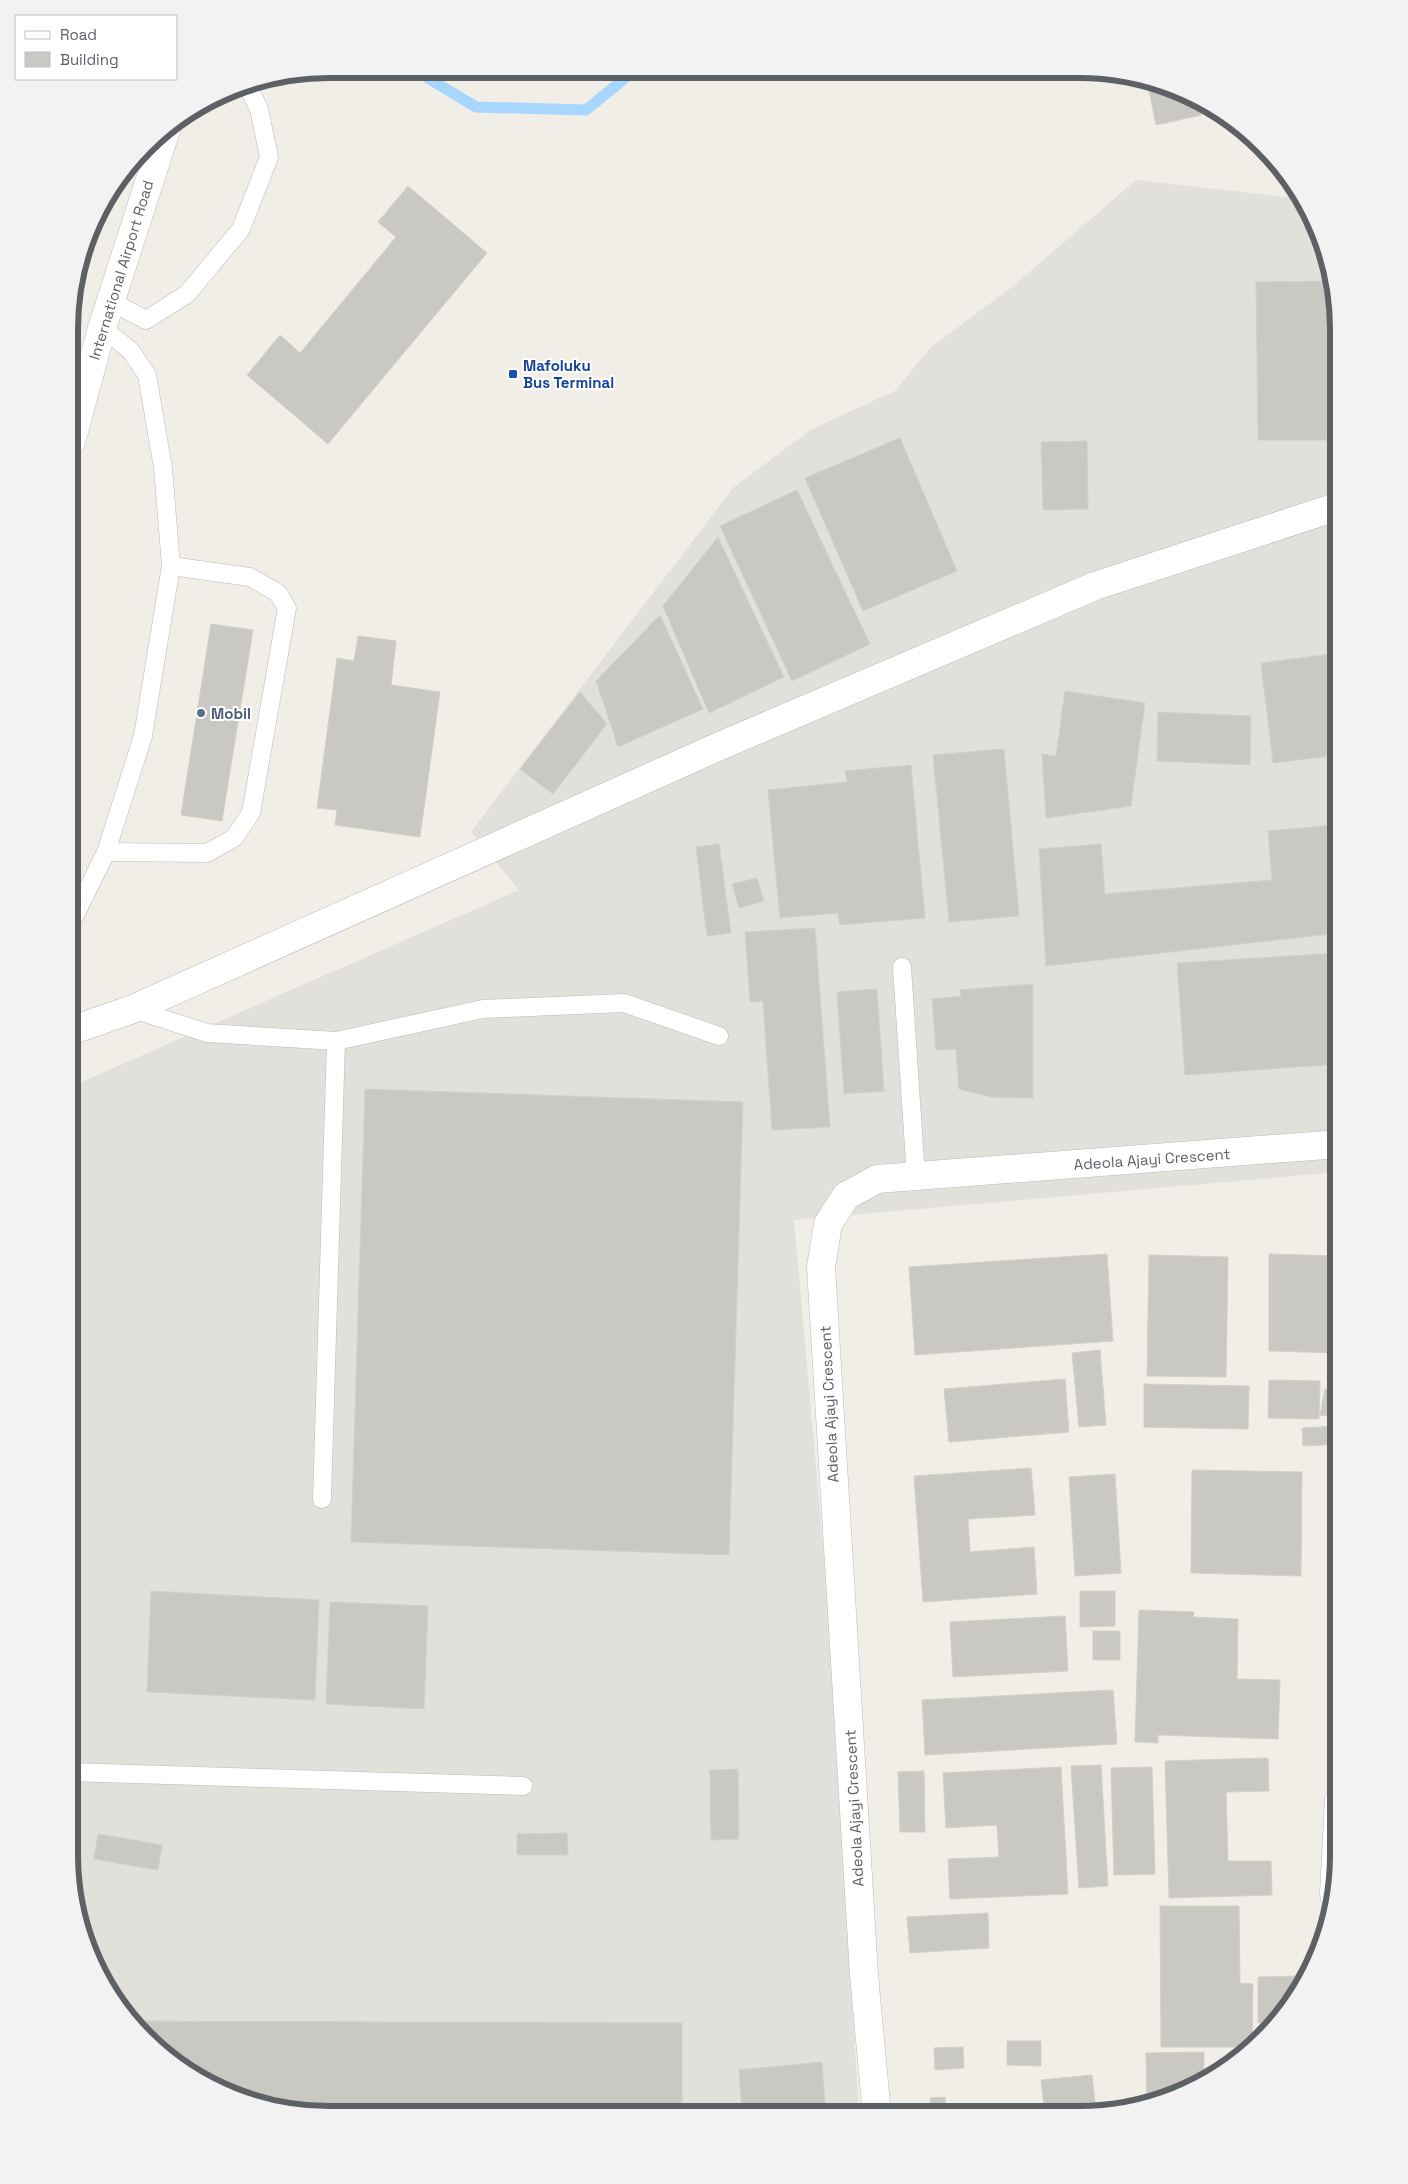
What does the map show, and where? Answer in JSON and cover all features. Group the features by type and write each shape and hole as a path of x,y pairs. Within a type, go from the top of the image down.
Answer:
{"street":[{"name":"International Airport Road","path":"78,416 102,328 163,140"},
{"path":"78,1028 133,1009 722,745 1095,586 1330,509"},
{"name":"Adeola Ajayi Crescent","path":"875,2106 864,1975 821,1267 828,1224 846,1196 877,1179 1330,1145"}],"lane":[{"path":"112,302 146,320 187,294 241,229 269,157 259,109 250,90"},
{"path":"78,909 106,852 143,736 171,566 163,468 147,375 130,350 102,328"},
{"path":"106,852 207,853 234,838 251,813 287,608 278,593 250,577 171,566"},
{"path":"902,967 916,1177"},
{"path":"133,1009 207,1033 336,1041 483,1008 624,1003 719,1036"},
{"path":"322,1500 336,1041"},
{"path":"78,1772 523,1786"}],"shaded area":[{"path":"1136,180 1294,198 1305,217 1317,248 1326,279 1330,312 1330,1173 794,1220 830,1624 858,2106 312,2106 263,2098 217,2081 176,2055 151,2033 129,2008 103,1967 82,1905 78,1872 78,1083 519,890 471,832 733,488 812,429 895,391 930,348 1012,287"}],"building":[{"path":"1148,87 1200,108 1201,115 1156,125"},
{"path":"408,186 487,253 328,444 247,375 280,335 300,353 396,237 378,222"},
{"path":"1326,281 1330,312 1330,440 1258,440 1256,282"},
{"path":"900,438 957,571 863,611 805,478"},
{"path":"1087,441 1088,509 1043,510 1041,442"},
{"path":"797,490 870,644 792,681 720,526"},
{"path":"718,537 784,677 709,713 663,606"},
{"path":"660,615 703,709 618,747 596,681"},
{"path":"211,624 253,630 222,821 181,815"},
{"path":"358,636 396,641 391,685 440,692 420,837 335,825 337,810 317,808 337,658 354,661"},
{"path":"1330,654 1330,756 1273,763 1261,663"},
{"path":"1065,691 1145,703 1131,806 1046,818 1042,754 1056,756"},
{"path":"580,692 607,724 553,794 520,769"},
{"path":"1158,712 1251,716 1250,765 1157,761"},
{"path":"1004,749 1019,916 949,922 933,755"},
{"path":"911,765 925,918 840,925 838,913 780,918 768,790 847,782 845,771"},
{"path":"1330,825 1330,934 1046,966 1039,849 1101,844 1105,894 1272,880 1268,831"},
{"path":"719,844 731,933 707,936 696,847"},
{"path":"757,878 764,901 739,908 732,884"},
{"path":"815,928 830,1127 772,1130 763,1001 750,1002 745,932"},
{"path":"1330,954 1330,1065 1185,1075 1177,963"},
{"path":"1033,984 1033,1098 991,1097 959,1089 956,1049 936,1050 932,999 961,996 960,990"},
{"path":"877,989 884,1091 844,1094 837,992"},
{"path":"365,1089 743,1102 729,1555 351,1542"},
{"path":"1107,1254 1113,1341 915,1355 909,1267"},
{"path":"1269,1254 1330,1256 1330,1353 1269,1351"},
{"path":"1149,1255 1228,1257 1226,1377 1147,1376"},
{"path":"1100,1350 1106,1425 1079,1427 1072,1353"},
{"path":"1065,1379 1069,1432 949,1442 944,1389"},
{"path":"1269,1380 1320,1381 1319,1419 1268,1418"},
{"path":"1144,1384 1249,1386 1248,1429 1144,1427"},
{"path":"1325,1389 1330,1390 1330,1417 1320,1415"},
{"path":"1330,1426 1330,1444 1303,1446 1302,1428"},
{"path":"1031,1468 1035,1515 968,1519 970,1552 1034,1547 1037,1594 923,1602 914,1476"},
{"path":"1192,1470 1302,1472 1301,1576 1191,1573"},
{"path":"1115,1474 1121,1573 1075,1576 1069,1477"},
{"path":"151,1591 319,1600 315,1700 147,1692"},
{"path":"1080,1591 1115,1591 1115,1626 1080,1627"},
{"path":"330,1602 428,1606 424,1709 326,1704"},
{"path":"1139,1610 1194,1612 1193,1617 1238,1619 1237,1679 1280,1680 1278,1739 1158,1735 1158,1743 1135,1742"},
{"path":"1065,1616 1068,1671 953,1677 950,1622"},
{"path":"1093,1631 1120,1631 1120,1660 1093,1660"},
{"path":"1113,1690 1117,1744 925,1755 922,1700"},
{"path":"1268,1758 1269,1791 1226,1792 1228,1861 1271,1861 1272,1895 1169,1898 1165,1761"},
{"path":"1101,1765 1108,1886 1079,1888 1071,1766"},
{"path":"1061,1767 1068,1894 950,1899 948,1859 999,1857 997,1825 946,1828 943,1773"},
{"path":"1152,1767 1155,1874 1114,1875 1111,1768"},
{"path":"738,1769 739,1839 711,1840 710,1770"},
{"path":"924,1771 925,1832 900,1832 898,1772"},
{"path":"567,1833 568,1855 517,1855 517,1834"},
{"path":"98,1834 162,1845 158,1870 94,1859"},
{"path":"1160,1906 1239,1906 1240,1983 1253,1984 1252,2037 1241,2047 1161,2047"},
{"path":"988,1913 989,1948 910,1953 907,1917"},
{"path":"1298,1976 1298,1979 1288,1995 1267,2022 1258,2023 1258,1977"},
{"path":"140,2021 682,2023 682,2106 312,2106 263,2098 217,2081 176,2055"},
{"path":"1007,2041 1041,2041 1041,2066 1007,2065"},
{"path":"963,2047 964,2068 935,2070 934,2048"},
{"path":"1204,2052 1204,2074 1191,2081 1147,2097 1146,2053"},
{"path":"822,2062 825,2106 741,2106 739,2070"},
{"path":"1092,2075 1095,2106 1044,2106 1041,2080"},
{"path":"945,2097 946,2106 931,2106 930,2098"}],"waterway":[{"path":"428,78 476,107 586,110 625,78"}],"place":[{"name":"Mafoluku Bus Terminal","path":"513,374"},
{"name":"Mobil","path":"201,713"}]}
